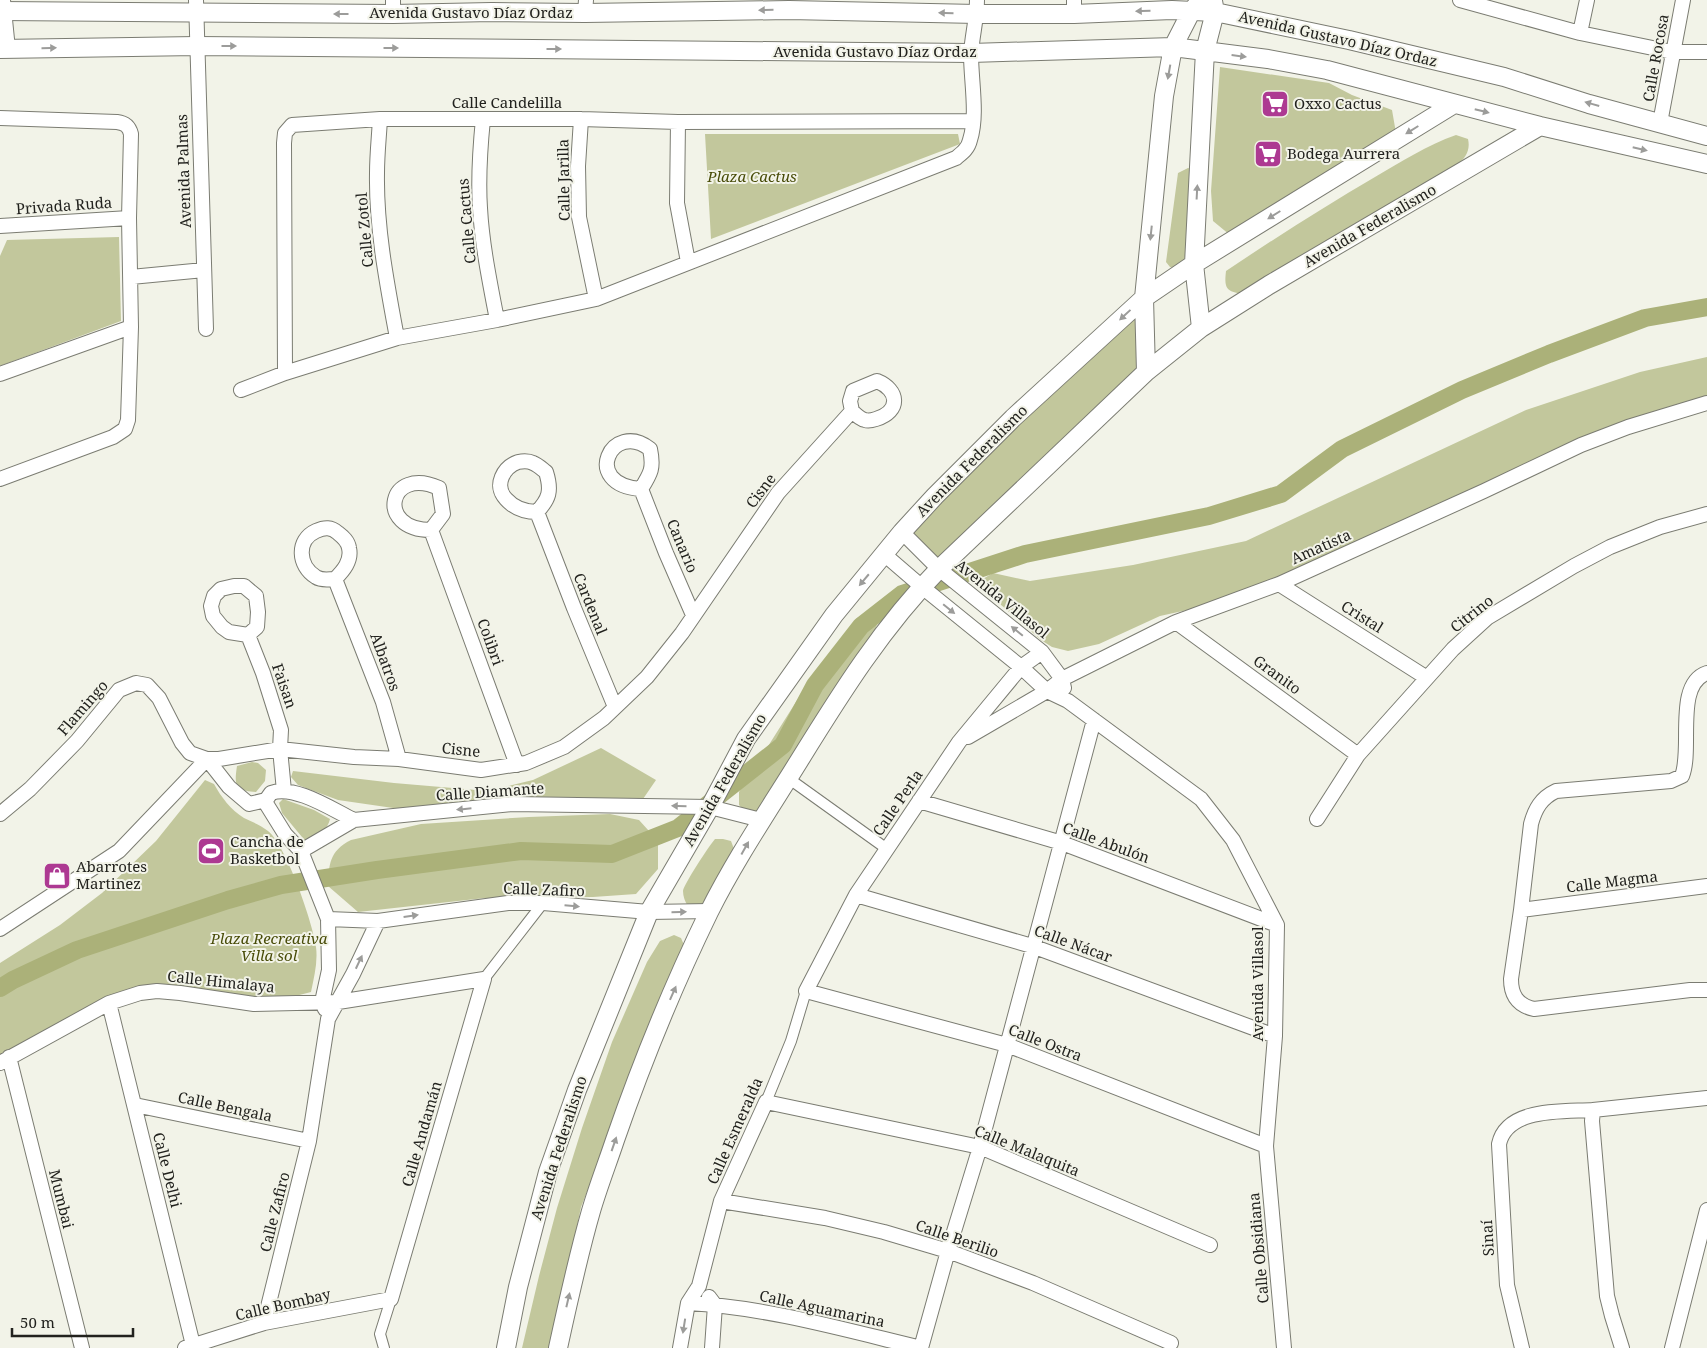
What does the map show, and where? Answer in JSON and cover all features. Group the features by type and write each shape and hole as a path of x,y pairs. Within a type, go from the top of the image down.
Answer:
{"street":[{"path":"1460,0 1487,4 1580,33 1672,52 1707,52"},
{"path":"1580,33 1587,0"},
{"name":"Calle Rocosa","path":"1660,123 1683,0"},
{"path":"1146,372 1144,298 1164,96 1173,47 1197,5"},
{"name":"Avenida Palmas","path":"196,6 206,329"},
{"path":"1201,328 1194,264 1205,51 1214,6"},
{"name":"Avenida Gustavo Díaz Ordaz","path":"2,7 1214,6 1504,77 1589,104 1707,136"},
{"path":"2,7 4,49"},
{"path":"241,390 286,373 397,338 497,320 596,298 956,158 969,145 973,121 971,53 977,7"},
{"name":"Avenida Gustavo Díaz Ordaz","path":"4,49 197,46 971,53 1173,47 1268,59 1327,70 1540,126 1707,164"},
{"name":"Avenida Federalismo","path":"506,1348 520,1278 548,1172 581,1080 649,912 710,807 746,739 834,615 902,532 935,496 1013,418 1144,298 1194,264 1454,104"},
{"path":"0,118 117,122 124,123 131,134 129,218 131,327 128,420 125,428 113,437 0,479"},
{"name":"Calle Candelilla","path":"286,373 285,133 292,125 380,119 581,119 678,122 973,121"},
{"name":"Calle Zotol","path":"380,119 377,174 380,233 385,274 397,338"},
{"name":"Calle Cactus","path":"483,119 479,164 480,210 486,262 497,320"},
{"name":"Calle Jarilla","path":"581,119 578,166 579,217 596,298"},
{"path":"678,122 677,203 688,262"},
{"name":"Avenida Federalismo","path":"558,1348 591,1210 607,1163 652,1039 710,911 761,820 844,688 888,626 921,586 1146,372 1201,328 1269,285 1540,126"},
{"name":"Privada Ruda","path":"0,226 129,218"},
{"path":"131,277 204,270"},
{"path":"0,374 131,327"},
{"name":"Amatista","path":"959,742 1047,691 1062,679 1176,622 1278,584 1581,445 1628,427 1707,403"},
{"name":"Cisne","path":"207,759 280,749 354,757 399,759 481,770 518,765 540,759 564,747 604,718 647,677 682,633 778,493 852,411"},
{"name":"Canario","path":"641,489 666,553 694,615"},
{"name":"Cardenal","path":"537,512 615,707"},
{"name":"Citrino","path":"1317,818 1358,755 1453,649 1488,618 1574,566 1610,547 1660,527 1707,514"},
{"name":"Colibri","path":"431,530 518,765"},
{"name":"Avenida Villasol","path":"902,532 939,569 1042,652 1062,679 1068,701"},
{"name":"Avenida Villasol","path":"885,555 1021,667 1047,691 1068,701 1201,799 1233,840 1277,925 1275,1036 1266,1146"},
{"name":"Albatros","path":"335,579 383,702 399,759"},
{"name":"Cristal","path":"1278,584 1427,678"},
{"name":"Granito","path":"1176,622 1358,755"},
{"name":"Faisan","path":"248,635 276,710 281,730 280,749 284,790"},
{"name":"Calle Perla","path":"806,991 856,895 959,742 1021,667 1042,652"},
{"path":"1707,673 1702,674 1690,688 1682,776 1671,781 1556,791 1548,794 1534,812 1512,987 1517,1000 1526,1007 1534,1009 1690,990 1707,990"},
{"name":"Flamingo","path":"0,814 30,789 77,742 119,690 136,683 147,685 159,698 182,743 190,753 207,759"},
{"path":"921,1348 980,1147 1032,946 1062,843 1094,720"},
{"path":"0,929 119,851 207,759 229,787 249,804 266,800 271,793 284,790 301,795 354,820"},
{"path":"788,778 887,850"},
{"path":"266,800 285,834 301,851 328,919 329,970 322,1002"},
{"name":"Calle Abulón","path":"919,801 1062,843 1277,925"},
{"name":"Calle Diamante","path":"301,851 354,820 512,804 710,807 761,820"},
{"name":"Calle Magma","path":"1522,910 1707,886"},
{"name":"Calle Nácar","path":"856,895 1032,946 1275,1036"},
{"name":"Calle Zafiro","path":"328,919 378,921 508,903 543,903 649,912 710,911"},
{"path":"484,979 543,903"},
{"name":"Calle Zafiro","path":"264,1323 309,1141 328,1019 353,974 378,921"},
{"name":"Calle Himalaya","path":"4,1060 109,1003 140,993 157,991 254,1004 296,1004 338,1002 484,979"},
{"name":"Calle Andamán","path":"391,1299 484,979"},
{"name":"Calle Ostra","path":"806,991 1007,1044 1266,1146"},
{"name":"Calle Esmeralda","path":"680,1348 688,1303 699,1286 721,1201 791,1042 806,991"},
{"name":"Calle Zafiro","path":"322,1002 328,1019"},
{"name":"Calle Delhi","path":"109,1003 135,1105 189,1347"},
{"name":"Mumbai","path":"4,1060 82,1348"},
{"path":"1622,1348 1607,1296 1592,1121 1593,1110 1707,1098"},
{"name":"Calle Malaquita","path":"766,1102 980,1147 1210,1245"},
{"name":"Calle Bengala","path":"135,1105 309,1141"},
{"name":"Sinaí","path":"1522,1348 1507,1286 1499,1144 1501,1135 1507,1127 1525,1117 1593,1110"},
{"name":"Calle Obsidiana","path":"1266,1146 1284,1348"},
{"name":"Calle Berilio","path":"721,1201 825,1218 884,1232 948,1251 1033,1282 1171,1343"},
{"path":"1672,1348 1707,1210"},
{"path":"699,1286 715,1305 712,1348"},
{"path":"384,1348 380,1334 391,1299"},
{"name":"Calle Bombay","path":"189,1347 264,1323 391,1299"},
{"name":"Calle Aguamarina","path":"688,1303 715,1305 808,1321 921,1348"}],"green space":[{"path":"1220,67 1329,83 1352,95 1392,110 1396,133 1230,235 1213,221 1211,191"},
{"name":"Plaza Cactus","path":"705,134 958,134 960,144 711,239"},
{"path":"1456,135 1468,139 1469,146 1464,158 1454,167 1243,294 1233,292 1227,288 1225,281 1226,271 1375,177 1424,149"},
{"path":"1188,168 1192,169 1188,237 1184,262 1174,268 1170,267 1166,262 1178,173"},
{"path":"119,237 121,321 0,366 0,256 7,240"},
{"path":"1144,299 1146,364 938,568 903,532"},
{"path":"1707,357 1707,401 1505,478 1219,603 1160,616 1099,644 1068,651 1052,647 1041,640 976,583 993,573 1030,581 1133,565 1246,541 1526,410 1640,372"},
{"path":"866,614 879,618 874,634 799,744 759,811 746,811 739,805 739,792 801,694 857,618"},
{"path":"601,748 656,780 643,799 573,800 400,809 338,800 298,785 291,777 293,771 394,783 488,791 533,780"},
{"path":"252,762 258,763 266,770 265,781 256,792 240,789 236,783 237,766"},
{"name":"Plaza Recreativa Villa sol","path":"205,780 214,784 227,803 239,815 268,831 283,852 298,885 314,936 316,958 311,992 272,1002 150,989 0,1058 0,963 60,925 102,893 156,841"},
{"path":"283,799 314,810 330,819 322,834 307,843 282,813 279,803"},
{"path":"610,814 639,820 658,841 658,869 636,894 593,897 485,898 358,912 328,886 330,865 334,854 351,840 421,824"},
{"path":"715,839 731,841 734,849 733,853 707,904 688,906 683,895 684,887"},
{"path":"674,935 681,938 684,945 581,1207 552,1348 522,1348 557,1208 612,1042 647,962 660,941"}],"waterway":[{"path":"0,988 77,950 228,900 281,885 521,851 612,854 678,828 783,745 815,685 861,626 902,594 1025,554 1209,516 1281,494 1342,449 1462,390 1549,354 1645,318 1707,307"}],"place":[{"name":"Oxxo Cactus","path":"1275,104"},
{"name":"Bodega Aurrera","path":"1268,154"},
{"name":"Cancha de Basketbol","path":"211,851"},
{"name":"Abarrotes Martinez","path":"57,876"}]}
